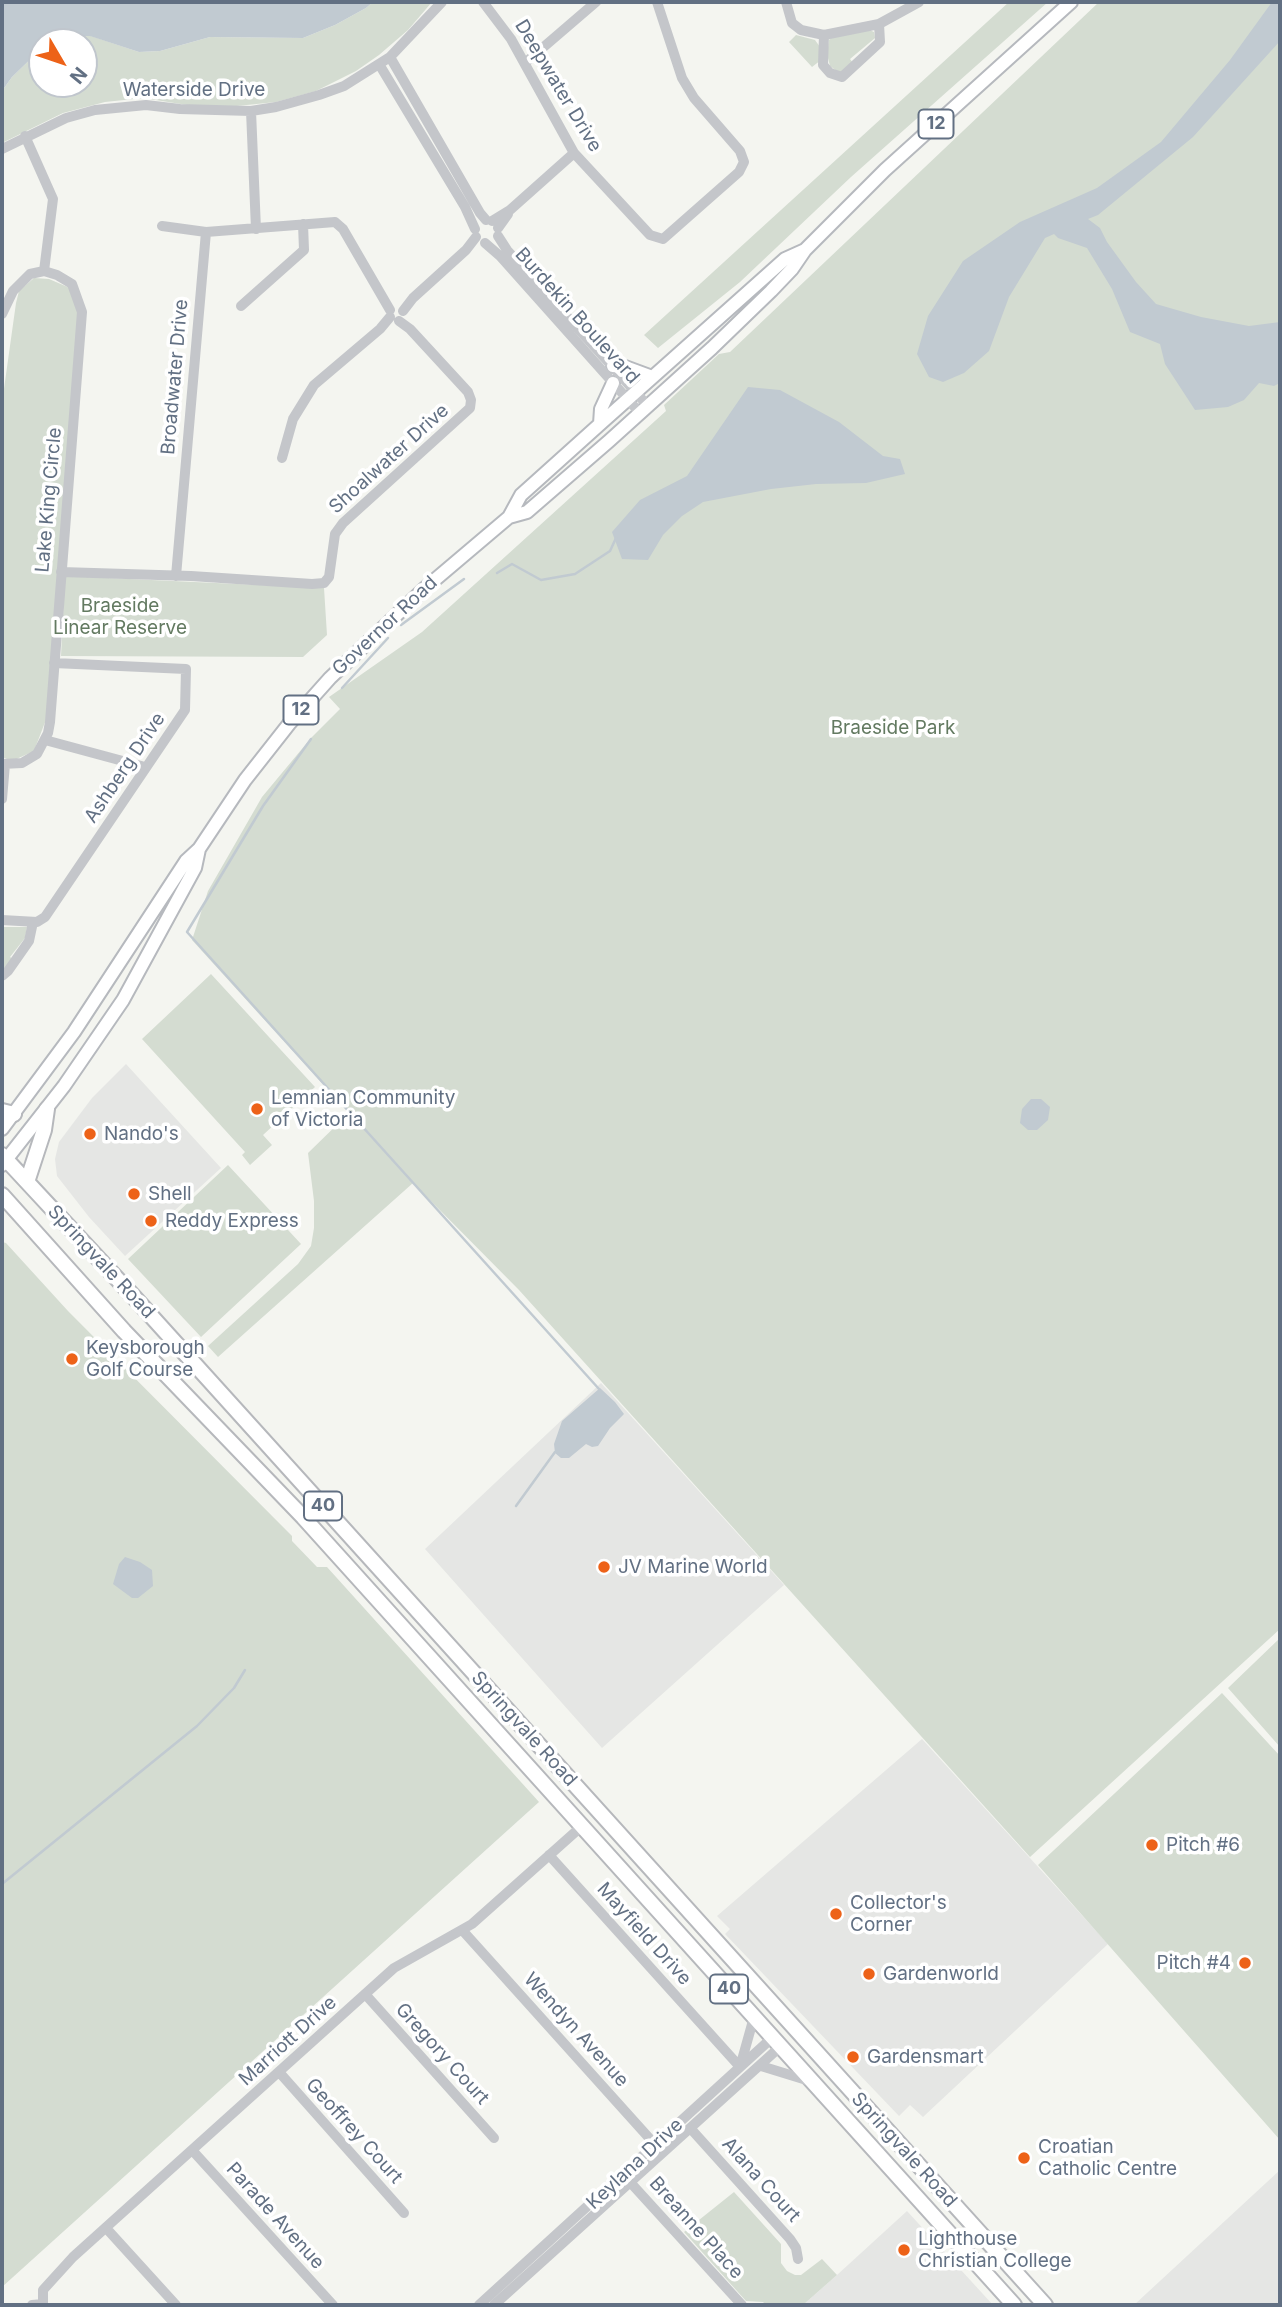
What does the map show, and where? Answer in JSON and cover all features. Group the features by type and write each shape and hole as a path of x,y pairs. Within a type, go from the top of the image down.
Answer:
{"highway":[{"path":"27,1182 44,1130 47,1109"},
{"name":"Springvale Road","path":"3,1160 27,1182 173,1339 1045,2305"},
{"name":"Springvale Road","path":"2,1195 8,1209 303,1517 1014,2305"},
{"name":"Keylana Drive","path":"777,2041 793,2026"}],"main road":[{"name":"Governor Road","path":"509,517 527,512 644,409 771,291 792,269 805,250 919,139 1071,2"},
{"name":"Governor Road","path":"2,1129 8,1113 82,1021 186,861 199,849 262,757 294,717 330,678 424,589 509,517 521,495 785,259 805,250"},
{"path":"613,366 625,367 652,377"},
{"path":"600,424 601,410 613,383"},
{"name":"Governor Road","path":"3,1160 47,1109 135,981 195,868 199,849"}],"street":[{"name":"Waterside Drive","path":"2,149 66,118 119,106 146,104 180,109 251,111 319,95 344,86 390,58 442,2"},
{"name":"Deepwater Drive","path":"483,2 511,39 574,153 650,235 663,239 740,172 744,162 740,151 694,98 682,78 657,2"},
{"path":"525,63 596,2"},
{"path":"786,2 792,23 801,30 824,35 879,24 919,2"},
{"path":"824,35 824,65 830,73 842,77 880,43 879,24"},
{"name":"Burdekin Boulevard","path":"390,58 480,213 493,226 507,250 613,366 644,409"},
{"name":"Burdekin Boulevard","path":"379,64 465,207 480,238 613,383 632,395"},
{"path":"251,111 256,229"},
{"path":"2,314 13,291 30,274 44,271 53,199 25,136"},
{"path":"480,238 493,242 493,226 574,153"},
{"path":"162,226 206,232 335,222 343,229 395,312"},
{"path":"480,238 479,223 493,226"},
{"path":"241,306 304,250 303,224"},
{"name":"Broadwater Drive","path":"176,576 206,232"},
{"path":"282,458 293,419 314,385 480,238"},
{"name":"Lake King Circle","path":"44,271 72,284 82,312 50,722 45,740"},
{"name":"Shoalwater Drive","path":"61,572 324,583 329,577 335,534 343,523 470,408 468,392 395,312"},
{"name":"Ashberg Drive","path":"33,922 45,917 185,710 186,668 54,663"},
{"path":"2,799 4,764 22,763 37,754 45,740 145,767"},
{"path":"2,920 33,922 29,942 2,976"},
{"name":"Marriott Drive","path":"39,2305 47,2284 365,1994 399,1965 463,1931 582,1826"},
{"name":"Mayfield Drive","path":"549,1855 740,2067"},
{"name":"Wendyn Avenue","path":"463,1931 659,2149"},
{"name":"Gregory Court","path":"365,1994 494,2138"},
{"path":"740,2067 754,2017"},
{"name":"Keylana Drive","path":"494,2305 659,2149 740,2067 777,2041"},
{"name":"Keylana Drive","path":"659,2149 691,2129 761,2066 777,2041"},
{"path":"761,2066 814,2082"},
{"name":"Geoffrey Court","path":"279,2072 404,2213"},
{"name":"Alana Court","path":"691,2129 790,2239 796,2248 798,2259"},
{"name":"Parade Avenue","path":"192,2150 332,2305"},
{"name":"Keylana Drive","path":"479,2305 627,2179"},
{"name":"Breanne Place","path":"627,2179 742,2305"},
{"path":"106,2228 176,2305"}],"shaded area":[{"path":"2,2 373,2 335,25 303,38 210,37 160,51 139,52 98,39 98,28 28,28 28,62 2,91"},
{"path":"1272,2 1280,2 1280,41 1193,137 1098,215 1088,219 1100,228 1136,282 1156,304 1201,317 1249,326 1280,322 1280,383 1274,386 1259,383 1244,400 1228,407 1195,410 1165,364 1160,344 1130,332 1112,289 1087,248 1058,238 1054,234 1045,238 1009,297 989,351 964,373 943,382 929,377 917,354 928,316 963,261 1020,222 1097,188 1161,142 1230,60"},
{"path":"748,387 780,390 839,422 883,456 900,459 905,474 866,483 816,484 771,489 703,502 682,516 663,535 648,560 622,559 612,532 640,500 687,476"},
{"path":"126,1064 221,1168 125,1256 89,1217 57,1176 55,1159 59,1142 92,1098"},
{"path":"1031,1099 1041,1099 1050,1107 1048,1120 1037,1130 1028,1130 1020,1123 1022,1109"},
{"name":"JV Marine World","path":"601,1383 784,1585 602,1748 425,1549"},
{"path":"600,1388 624,1414 598,1446 586,1444 569,1458 561,1458 555,1453 554,1444 562,1421"},
{"path":"125,1557 152,1570 153,1586 138,1598 132,1598 113,1584 119,1564"},
{"path":"922,1739 1108,1944 923,2117 910,2105 899,2116 725,1934 730,1929 717,1916"},
{"path":"1280,2170 1280,2305 1134,2305"},
{"name":"Lighthouse Christian College","path":"907,2211 993,2305 803,2305 837,2275"}],"green space":[{"path":"373,2 432,2 408,30 379,55 356,71 316,91 276,102 206,108 143,98 105,102 63,113 2,143 2,91 28,62 28,98 98,98 98,38 139,52 160,51 210,37 303,38 366,8"},
{"path":"1009,2 1048,2 851,177 740,282 658,348 644,335"},
{"name":"Braeside Park","path":"1099,2 1280,2 1280,1629 1030,1857 519,1290 413,1183 218,1357 208,1346 298,1264 311,1246 314,1201 308,1153 349,1113 192,940 208,891 262,797 311,738 340,709 329,697 422,632 666,411 664,405 719,354 730,352"},
{"path":"867,29 874,32 875,38 850,59 853,63 843,72 830,66 827,54 829,40 833,36"},
{"path":"796,35 815,40 820,47 821,60 812,67 789,42"},
{"path":"34,278 49,279 70,288 80,314 47,717 34,751 12,761 2,757 2,403 19,291"},
{"name":"Braeside Linear Reserve","path":"65,576 324,588 327,635 303,657 61,656"},
{"path":"2,927 27,927 25,938 10,957 13,959 2,973"},
{"path":"211,974 315,1087 263,1135 272,1145 250,1165 242,1155 245,1152 142,1039"},
{"path":"228,1165 301,1244 201,1337 128,1259"},
{"name":"Keysborough Golf Course","path":"2,1242 6,1243 68,1311 292,1536 292,1541 317,1567 327,1567 539,1802 2,2287"},
{"path":"1280,1638 1280,1747 1228,1688"},
{"path":"1222,1693 1280,1756 1280,2140 1038,1865"},
{"path":"734,2192 781,2244 781,2263 787,2271 801,2275 822,2259 837,2275 803,2305 766,2305 763,2302 746,2301 684,2232"}],"waterway":[{"path":"497,573 512,564 541,580 575,574 610,551 616,538"},
{"path":"401,625 464,579"},
{"path":"342,688 388,638"},
{"path":"311,739 263,806 187,932 599,1389"},
{"path":"516,1506 555,1452"},
{"path":"2,1884 197,1726 234,1688 245,1670"}],"place":[{"name":"Lemnian Community of Victoria","path":"257,1109"},
{"name":"Nando's","path":"90,1134"},
{"name":"Shell","path":"134,1194"},
{"name":"Reddy Express","path":"151,1221"},
{"name":"Keysborough Golf Course","path":"72,1359"},
{"name":"JV Marine World","path":"604,1567"},
{"name":"Pitch #6","path":"1152,1845"},
{"name":"Collector's Corner","path":"836,1914"},
{"name":"Pitch #4","path":"1245,1963"},
{"name":"Gardenworld","path":"869,1974"},
{"name":"Gardensmart","path":"853,2057"},
{"name":"Croatian Catholic Centre","path":"1024,2158"},
{"name":"Lighthouse Christian College","path":"904,2250"}]}
